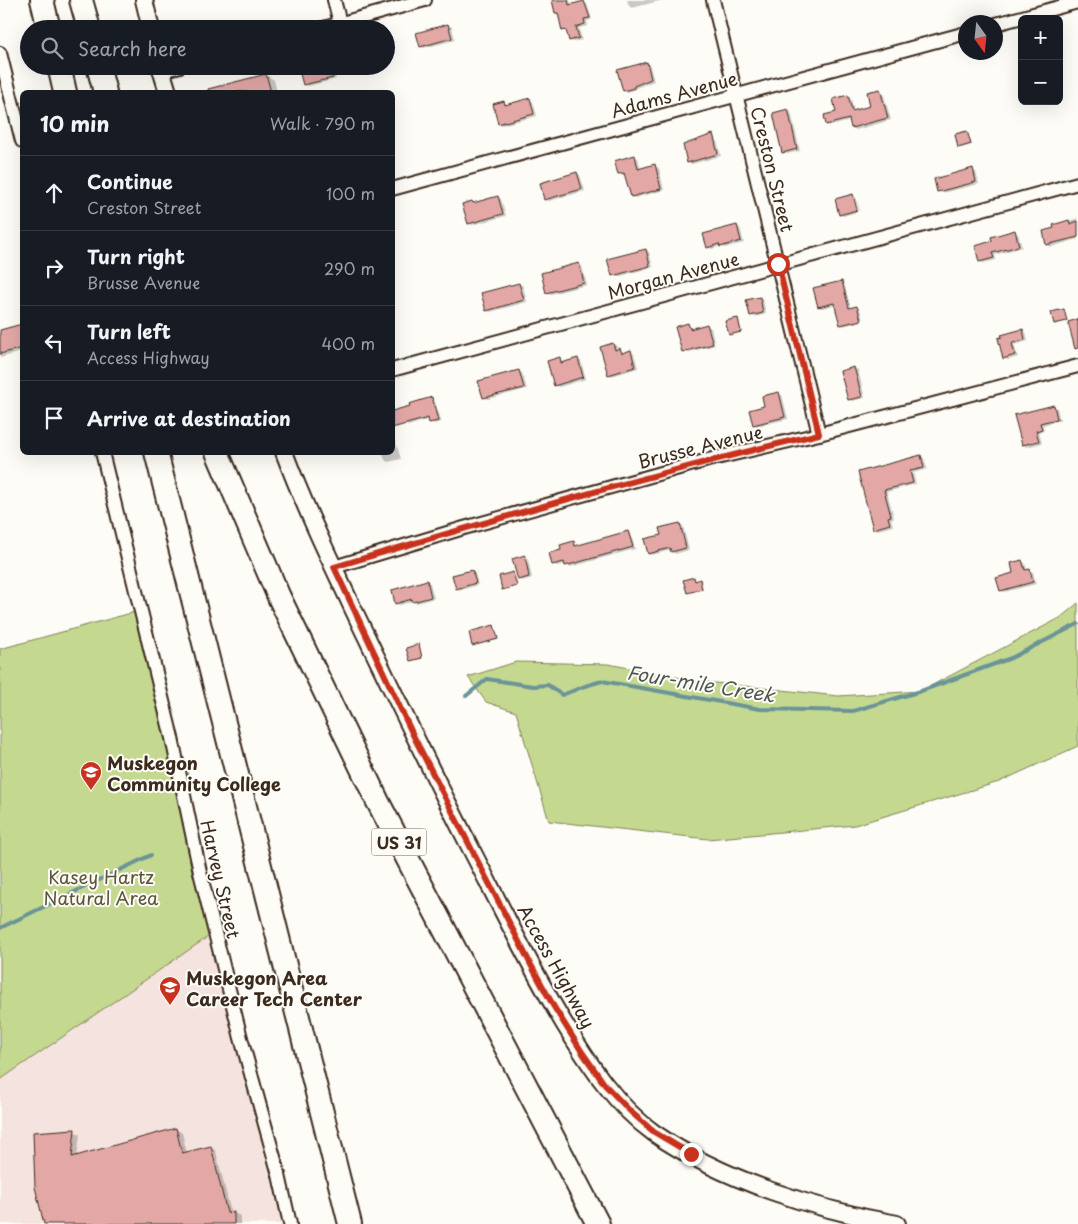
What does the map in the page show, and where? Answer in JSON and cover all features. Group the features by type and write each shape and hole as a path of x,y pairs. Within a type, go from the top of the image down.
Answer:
{"highway":[{"path":"42,0 47,20"},
{"path":"81,0 87,20"},
{"path":"61,75 65,90"},
{"path":"100,75 104,90"},
{"path":"157,455 350,1224"},
{"name":"US 31","path":"218,455 279,597 378,802 598,1224"}],"street":[{"path":"144,0 149,20"},
{"path":"334,0 339,20"},
{"path":"351,20 425,0"},
{"name":"Creston Street","path":"713,0 819,434"},
{"path":"1003,22 1078,2"},
{"name":"Adams Avenue","path":"395,188 958,35"},
{"path":"0,53 20,133"},
{"path":"163,75 167,90"},
{"name":"Morgan Avenue","path":"395,369 1078,183"},
{"name":"Brusse Avenue","path":"334,567 464,528 699,463 819,434 1078,366"},
{"name":"Harvey Street","path":"103,455 172,738 200,872 240,1038 279,1175 290,1224"},
{"name":"Access Highway","path":"285,455 334,567 413,735 531,965 577,1045 605,1085 654,1132 722,1172 776,1192 831,1209 898,1224"}],"shaded area":[{"path":"142,610 285,1224 0,1224 0,649"}],"green space":[{"path":"1078,603 1078,746 999,782 855,825 708,839 549,821 516,712 486,702 468,677 516,662 608,664 697,681 838,696 921,691 1060,618"},
{"name":"Kasey Hartz Natural Area","path":"142,610 215,932 0,1080 0,649"}],"building":[{"path":"552,0 568,0 569,5 584,1 590,18 584,19 585,24 576,27 579,38 569,41 566,30 562,31 558,13 555,13"},
{"path":"448,24 452,38 420,47 416,33"},
{"path":"647,62 651,79 634,86 634,88 623,91 617,70"},
{"path":"266,75 270,90 208,90"},
{"path":"300,75 332,75 333,78 303,85"},
{"path":"880,89 888,118 851,128 849,119 826,125 824,115 836,112 833,99 848,95 852,111 870,106 867,92"},
{"path":"530,98 534,114 498,124 493,104 504,101 505,105"},
{"path":"788,109 797,149 782,153 773,113"},
{"path":"967,131 971,144 958,148 955,134"},
{"path":"713,134 718,154 687,163 683,145"},
{"path":"635,155 638,169 655,164 661,189 631,197 624,173 618,174 614,161"},
{"path":"973,168 976,182 937,192 934,179"},
{"path":"577,172 582,189 544,200 540,183"},
{"path":"853,194 857,210 839,215 835,199"},
{"path":"498,196 503,214 468,224 462,204"},
{"path":"1069,220 1070,224 1078,221 1078,237 1046,245 1043,231 1054,228 1053,225"},
{"path":"737,225 741,241 720,247 719,244 707,248 703,234"},
{"path":"1015,230 1019,246 992,253 994,258 979,262 975,246 992,241 991,237"},
{"path":"646,249 650,266 612,276 607,259"},
{"path":"579,263 584,283 546,293 541,273"},
{"path":"842,281 849,308 857,306 861,320 840,325 834,303 818,307 813,288"},
{"path":"519,283 524,300 486,311 481,293"},
{"path":"760,297 763,313 750,316 746,300"},
{"path":"1064,309 1067,321 1054,324 1051,312"},
{"path":"738,318 741,332 729,335 725,321"},
{"path":"1078,319 1078,348 1075,349 1068,322"},
{"path":"688,323 690,329 707,324 713,344 682,352 675,327"},
{"path":"20,325 20,349 0,354 0,330"},
{"path":"1023,329 1025,340 1012,343 1015,355 1003,359 998,338 1002,337 1001,335"},
{"path":"613,343 615,350 620,348 622,353 631,350 635,367 608,375 600,347"},
{"path":"560,357 561,363 578,358 583,377 554,386 547,361"},
{"path":"854,367 862,397 848,400 840,371"},
{"path":"519,370 524,388 483,398 478,381"},
{"path":"779,392 785,417 753,425 749,410 764,406 762,396"},
{"path":"432,397 438,421 429,423 428,418 395,427 395,410 410,406 409,404"},
{"path":"1054,405 1057,419 1040,423 1042,429 1036,431 1039,441 1022,445 1014,415"},
{"path":"921,455 924,468 910,471 913,483 884,490 891,516 888,517 890,524 873,529 858,472"},
{"path":"680,523 686,548 671,552 670,548 648,554 644,539 661,535 659,528"},
{"path":"628,531 633,547 565,566 564,562 552,565 549,553 561,550 560,545 574,541 575,546"},
{"path":"525,555 529,577 518,580 512,559"},
{"path":"1022,560 1025,570 1030,569 1033,582 1000,591 996,578 1013,573 1011,563"},
{"path":"472,570 476,583 456,589 452,575"},
{"path":"513,572 517,586 502,590 499,576"},
{"path":"694,577 695,581 700,579 702,589 687,593 683,580"},
{"path":"427,580 431,597 413,602 412,599 395,604 392,590"},
{"path":"494,625 498,639 472,646 469,632"},
{"path":"419,644 422,658 410,661 406,648"},
{"path":"176,1128 182,1153 211,1146 227,1213 234,1212 234,1224 44,1224 35,1187 33,1132 75,1129 72,1157"}],"waterway":[{"name":"Four-mile Creek","path":"466,696 487,679 533,686 548,685 562,695 602,681 760,709 853,711 921,691 1011,658 1078,624"},
{"name":"Four-mile Creek","path":"0,928 151,855"}],"place":[{"name":"Muskegon Community College","path":"91,791"},
{"name":"Muskegon Area Career Tech Center","path":"170,1006"}],"route":[{"path":"691,1154 654,1132 605,1085 554,1007 413,735 334,567 464,528 708,460 819,434 778,264"}]}
